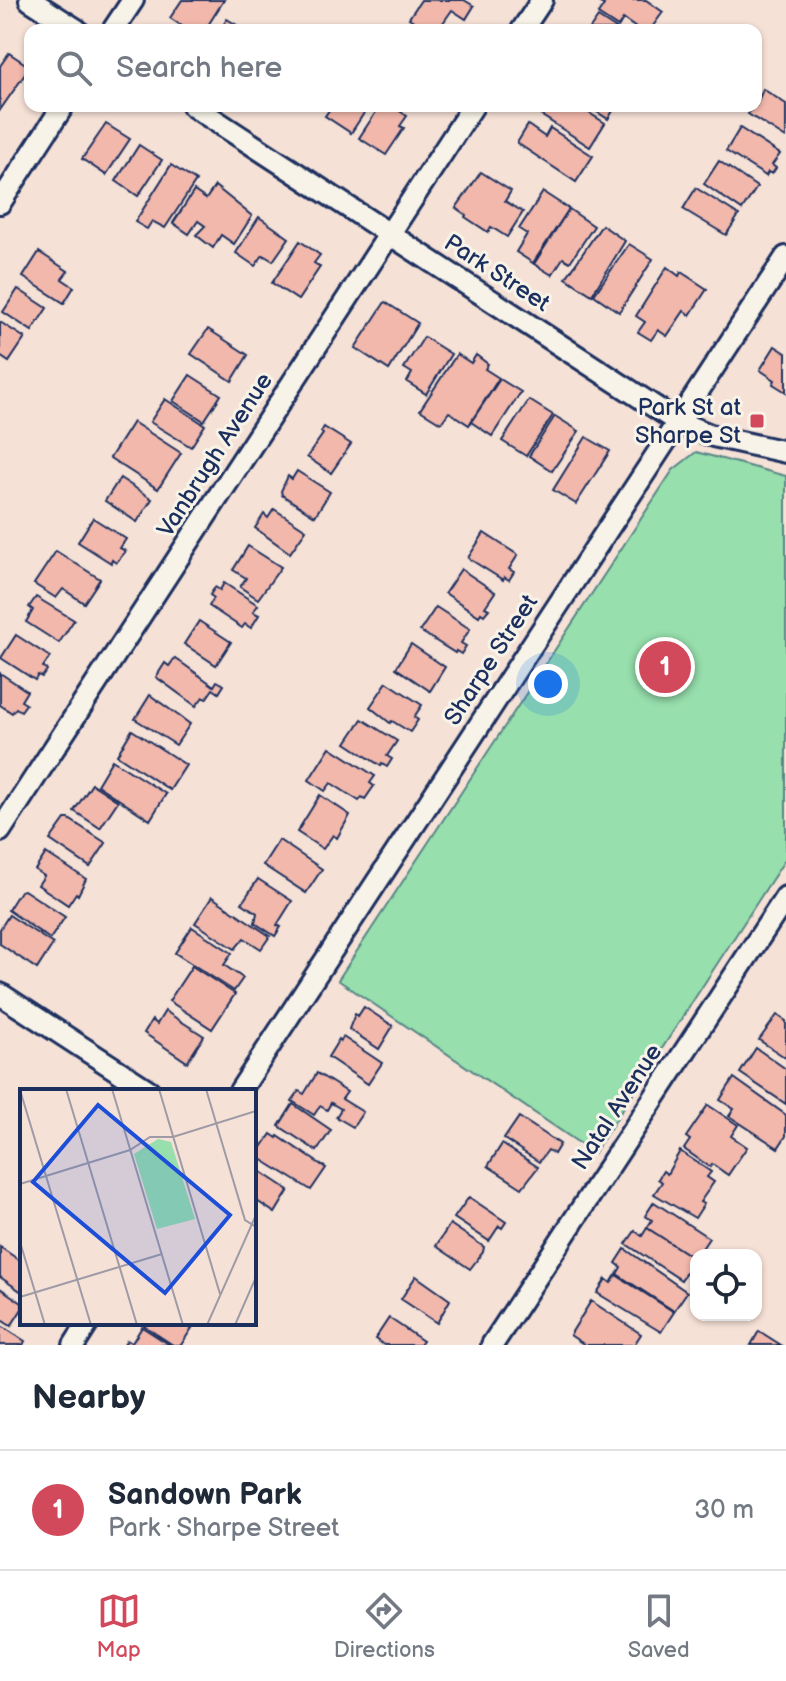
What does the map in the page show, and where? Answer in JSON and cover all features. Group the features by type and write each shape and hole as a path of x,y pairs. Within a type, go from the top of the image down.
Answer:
{"street":[{"path":"30,0 68,24"},
{"path":"117,24 133,0"},
{"path":"526,24 542,0"},
{"path":"0,203 59,112"},
{"name":"Park Street","path":"202,112 678,422 713,436 786,452"},
{"name":"Vanbrugh Avenue","path":"0,831 469,112"},
{"name":"Sharpe Street","path":"241,1089 786,257"},
{"name":"Natal Avenue","path":"492,1345 786,897"},
{"path":"0,994 146,1089"},
{"path":"74,1345 87,1325"}],"green space":[{"path":"696,452 786,476 786,858 594,1153 338,980 673,470"}],"building":[{"path":"182,0 224,0 209,24 179,24 170,18"},
{"path":"421,0 464,0 474,6 466,19 452,10 442,24 418,24 409,18"},
{"path":"602,0 646,0 663,12 654,24 630,24 623,19 620,24 613,24 598,14 604,5 600,3"},
{"path":"598,17 609,24 593,24"},
{"path":"9,53 24,63 24,76 0,110 0,66"},
{"path":"763,89 786,104 786,138 748,114 762,112"},
{"path":"328,112 365,112 351,133 325,116"},
{"path":"376,112 401,112 407,116 400,126 404,128 386,155 359,138"},
{"path":"536,112 588,112 605,123 590,147"},
{"path":"597,112 612,112 608,119"},
{"path":"106,124 130,139 106,175 82,159"},
{"path":"528,125 545,137 550,128 593,156 576,182 517,143"},
{"path":"740,128 780,154 772,165 776,168 772,174 768,172 766,176 726,151"},
{"path":"139,145 162,160 138,196 116,181"},
{"path":"719,161 757,187 742,210 704,184"},
{"path":"171,165 196,181 165,228 152,221 147,229 135,222"},
{"path":"481,172 511,191 505,201 523,212 507,237 491,227 488,232 456,208"},
{"path":"215,186 252,216 234,244 221,235 213,248 196,235 205,226 198,221 189,234 173,223 194,191 206,199"},
{"path":"696,188 739,215 726,235 683,209"},
{"path":"543,192 569,209 533,263 516,252 527,234 519,229"},
{"path":"569,209 594,226 570,262 563,258 552,275 534,264"},
{"path":"259,217 289,238 273,261 263,255 255,266 236,253"},
{"path":"602,225 625,241 592,295 566,278"},
{"path":"300,241 320,255 314,263 320,267 298,300 272,283"},
{"path":"629,244 653,259 619,312 594,295"},
{"path":"39,252 68,271 62,279 74,287 64,303 23,277"},
{"path":"667,267 707,289 690,315 684,311 667,336 658,330 651,340 638,332 645,322 636,316"},
{"path":"18,289 47,308 32,331 3,312"},
{"path":"385,302 418,323 389,370 355,348"},
{"path":"0,322 25,338 9,362 0,356"},
{"path":"208,329 248,355 232,381 191,354"},
{"path":"424,337 451,354 426,394 407,382 412,373 404,368"},
{"path":"775,346 786,353 786,392 760,370"},
{"path":"457,354 471,363 476,355 488,364 485,369 499,378 469,425 449,412 441,423 420,410"},
{"path":"190,375 221,395 204,421 173,401"},
{"path":"500,379 521,392 492,436 471,422"},
{"path":"165,399 205,425 191,447 150,422"},
{"path":"529,400 553,415 526,456 502,441"},
{"path":"555,416 579,431 552,471 529,456"},
{"path":"133,422 181,453 158,489 110,458"},
{"path":"324,427 351,444 331,473 307,457 323,434"},
{"path":"586,437 610,451 576,504 553,490"},
{"path":"297,471 330,492 315,516 282,495 288,476 292,479"},
{"path":"120,478 152,499 137,522 105,501"},
{"path":"274,509 306,530 290,553 255,528 264,514 268,518"},
{"path":"93,518 126,539 120,548 126,551 116,563 112,560 111,563 78,542"},
{"path":"484,533 518,555 509,569 514,572 509,580 504,577 503,580 468,558"},
{"path":"248,546 281,567 258,599 240,587 246,578 233,570"},
{"path":"56,551 100,579 84,603 63,589 56,598 34,584"},
{"path":"461,569 495,592 485,607 489,609 484,615 481,613 479,616 445,593"},
{"path":"224,583 258,605 253,612 259,615 251,628 245,624 242,628 209,606 215,587 220,590"},
{"path":"36,597 74,620 59,643 26,622 33,610 29,607"},
{"path":"436,607 470,629 461,643 466,646 461,654 420,631"},
{"path":"199,621 231,642 216,665 184,644"},
{"path":"16,635 50,657 43,667 47,670 42,677 38,675 35,680 1,658"},
{"path":"411,644 445,667 430,691 396,668"},
{"path":"175,658 214,686 217,681 224,685 219,693 213,689 196,706 156,677 165,663 169,666"},
{"path":"0,673 27,691 21,701 26,704 21,711 16,708 12,713 0,705"},
{"path":"387,682 422,705 414,717 418,720 410,732 392,721 390,723 370,707"},
{"path":"150,695 190,724 176,745 135,719"},
{"path":"362,719 397,741 387,756 392,759 387,767 346,743"},
{"path":"132,730 186,765 170,790 117,755"},
{"path":"330,747 375,776 370,783 374,786 365,799 362,797 359,801 331,783 325,791 309,780"},
{"path":"112,760 166,794 150,820 97,785"},
{"path":"92,784 118,801 100,828 74,811"},
{"path":"320,795 350,815 337,838 333,835 323,849 297,832"},
{"path":"65,819 106,843 90,867 50,840"},
{"path":"279,840 322,869 306,893 263,865"},
{"path":"46,853 86,879 78,895 76,893 68,905 38,885 44,876 35,870"},
{"path":"258,879 292,901 277,925 281,927 275,936 255,923 257,913 242,903"},
{"path":"24,890 65,917 50,939 8,910 20,891"},
{"path":"212,897 270,936 261,949 244,938 235,949 195,923"},
{"path":"9,915 53,944 37,969 0,944 0,929"},
{"path":"192,927 232,953 224,965 243,978 234,991 175,953"},
{"path":"192,966 235,994 212,1029 169,1001"},
{"path":"364,1007 393,1026 379,1049 349,1029 355,1014 358,1016"},
{"path":"165,1011 204,1036 187,1062 144,1033 152,1020 157,1024"},
{"path":"777,1015 786,1021 786,1058 759,1040"},
{"path":"343,1037 382,1063 368,1084 328,1057"},
{"path":"756,1048 786,1069 786,1104 740,1073"},
{"path":"317,1073 347,1092 342,1099 363,1112 353,1127 336,1117 341,1109 331,1103 327,1110 320,1106 314,1115 292,1101 299,1091 304,1094"},
{"path":"734,1078 786,1115 786,1136 778,1148 729,1116 734,1109 720,1100"},
{"path":"293,1104 331,1130 317,1151 279,1126"},
{"path":"708,1105 738,1125 731,1136 747,1147 728,1175 684,1149 690,1140 686,1137"},
{"path":"519,1117 560,1144 554,1154 548,1150 539,1162 504,1139"},
{"path":"271,1134 326,1168 311,1190 256,1156"},
{"path":"502,1144 538,1167 522,1188 488,1166"},
{"path":"680,1151 711,1172 707,1177 714,1182 700,1202 704,1204 695,1218 654,1194 662,1182 658,1179 663,1171 667,1174"},
{"path":"256,1168 289,1190 275,1213 256,1200"},
{"path":"469,1197 506,1222 502,1228 499,1226 489,1241 454,1218"},
{"path":"654,1202 709,1238 702,1249 690,1249 690,1256 647,1228 652,1220 645,1216"},
{"path":"450,1224 484,1247 470,1269 436,1246"},
{"path":"647,1228 690,1256 690,1266 681,1280 626,1244 635,1231 642,1236"},
{"path":"0,1247 20,1261 20,1291 0,1277"},
{"path":"625,1249 687,1292 674,1311 617,1274 621,1267 616,1263"},
{"path":"616,1275 674,1312 661,1332 597,1293 606,1279 611,1283"},
{"path":"416,1276 450,1300 437,1323 401,1299"},
{"path":"0,1288 20,1302 20,1312 11,1326 0,1319"},
{"path":"591,1301 641,1334 634,1345 585,1345 570,1335"},
{"path":"389,1318 423,1341 420,1345 384,1345 375,1339"},
{"path":"0,1325 25,1341 23,1345 0,1345"},
{"path":"194,1325 181,1345 173,1345 144,1326"},
{"path":"142,1327 170,1345 124,1345 127,1340 132,1343"},
{"path":"759,1331 781,1345 751,1345"}],"place":[{"name":"Park St at Sharpe St","path":"757,421"},
{"name":"Sandown Park","path":"665,667"}]}
